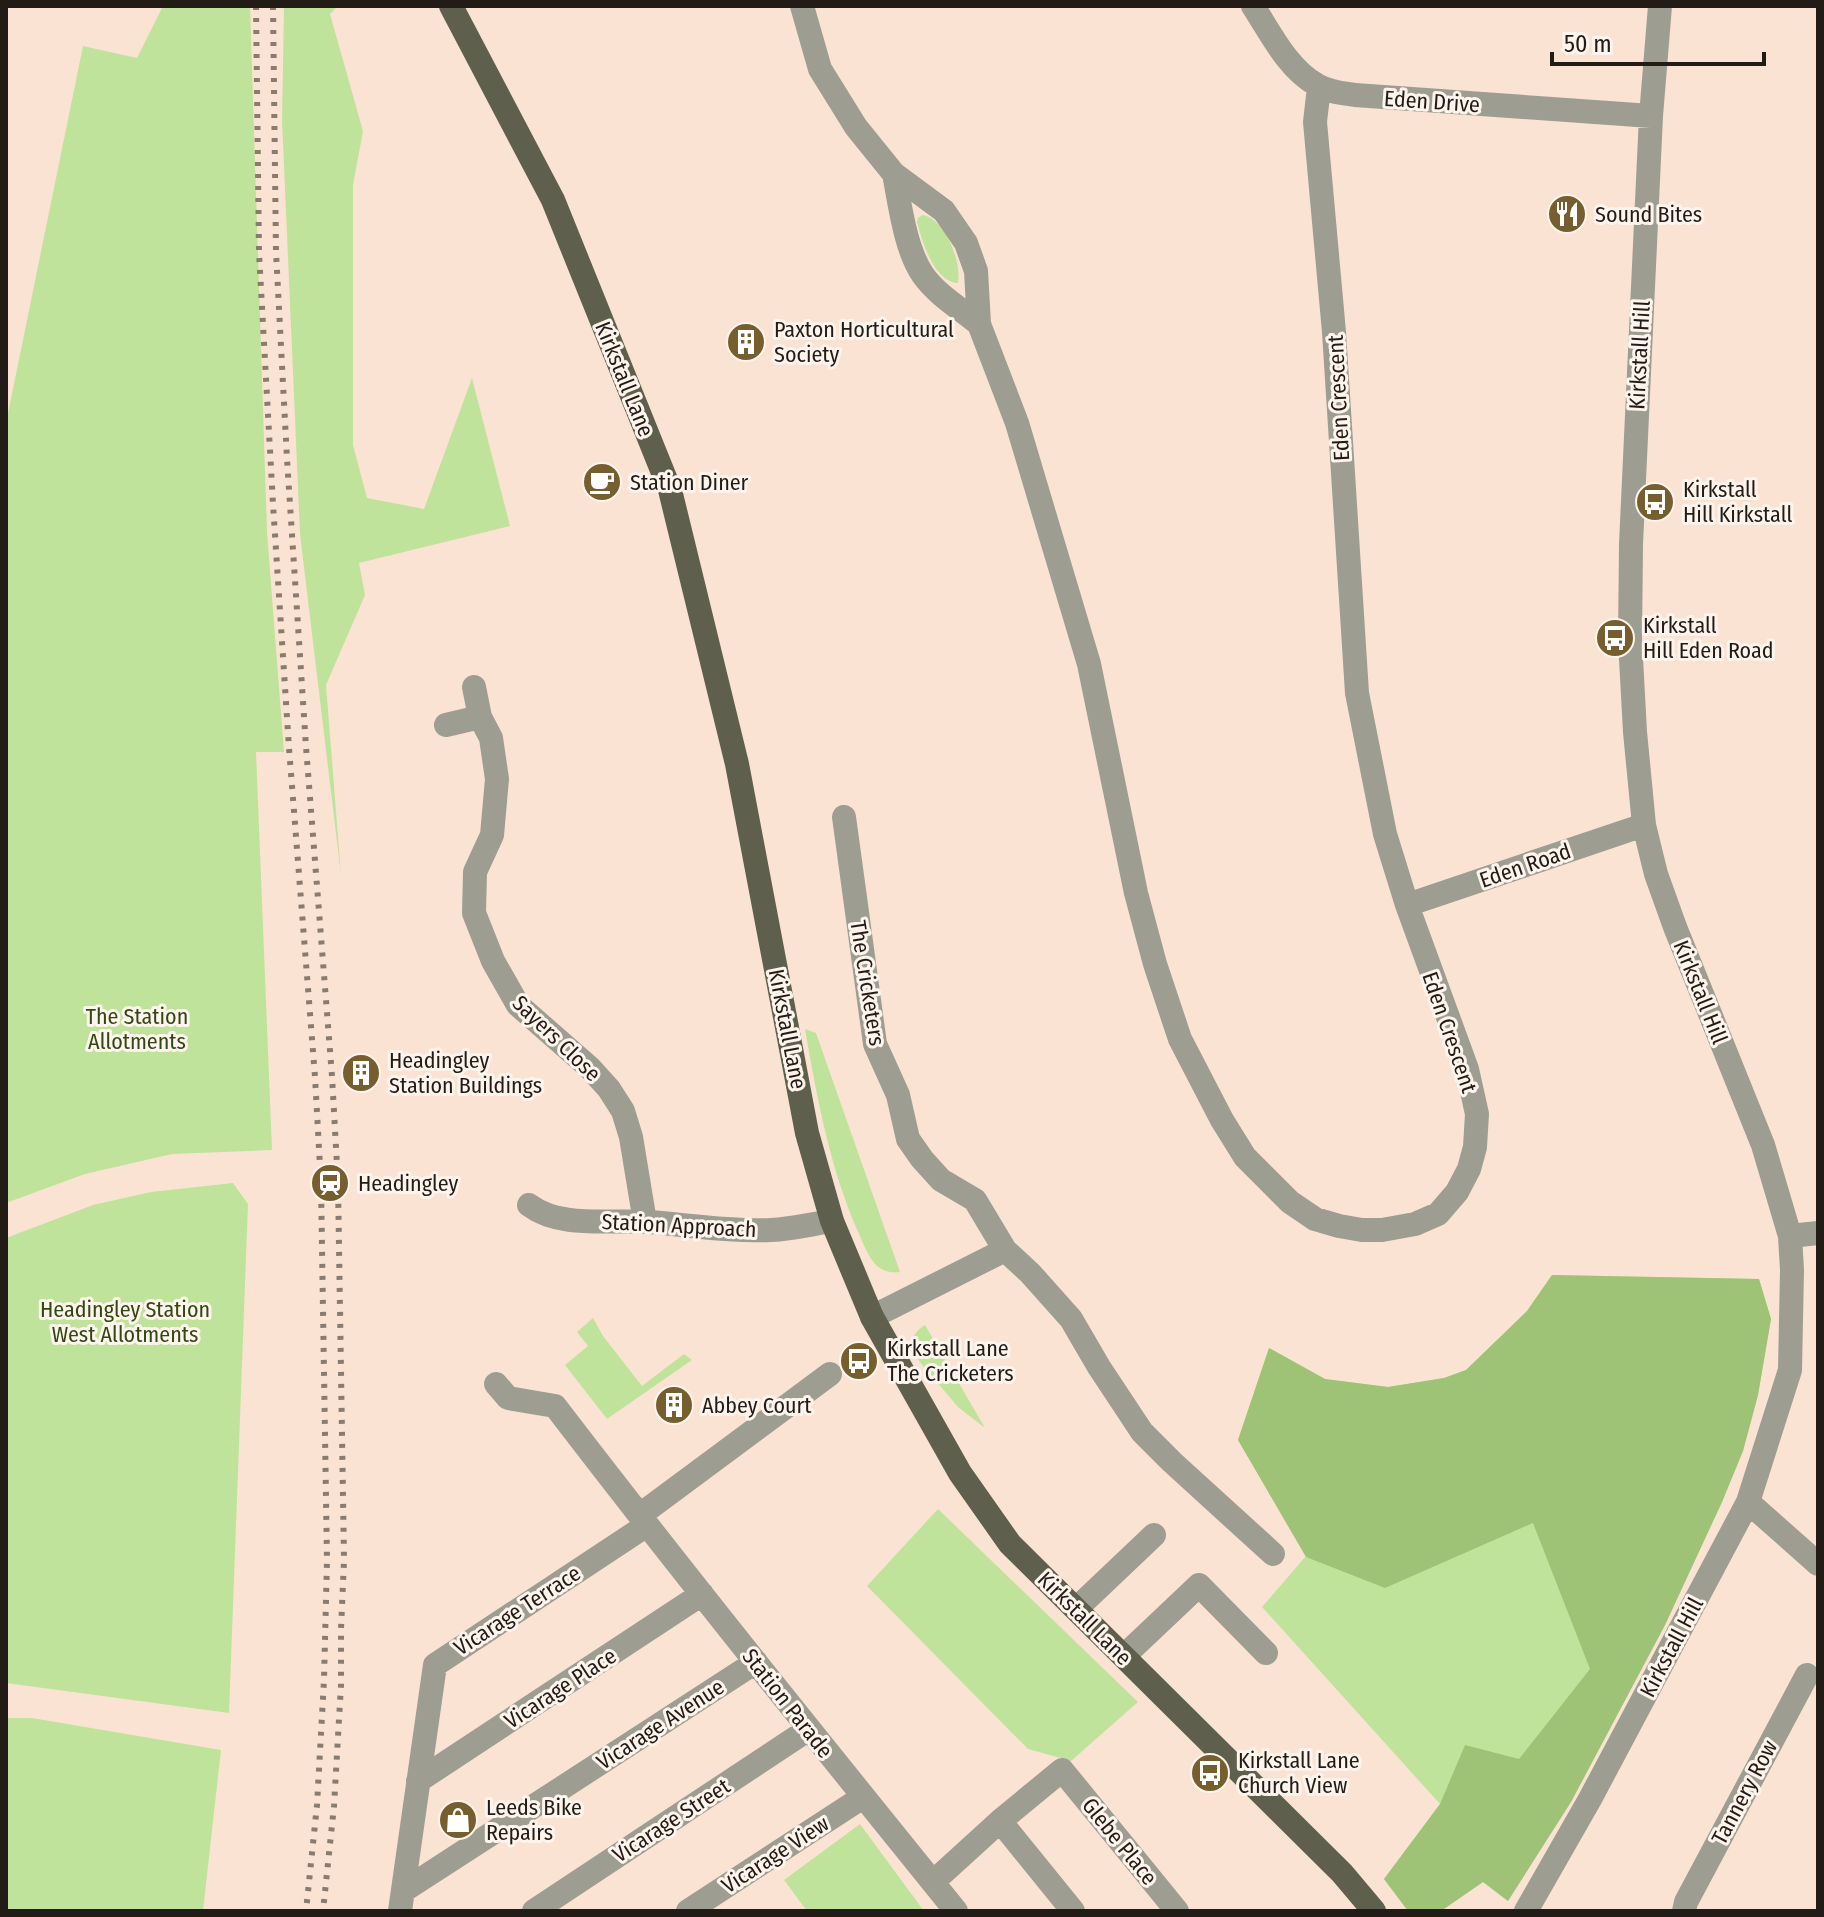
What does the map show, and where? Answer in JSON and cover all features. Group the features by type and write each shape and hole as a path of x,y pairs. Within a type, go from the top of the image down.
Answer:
{"main road":[{"name":"Kirkstall Lane","path":"451,6 553,200 670,490 737,764 807,1133 832,1221 872,1317 969,1485 1010,1544 1342,1873 1374,1911"}],"street":[{"name":"Eden Crescent","path":"802,6 820,69 856,127 894,174 944,211 966,243 976,271 979,324 1017,423 1089,664 1136,893 1180,1039 1245,1157 1290,1202 1315,1219 1362,1230 1382,1230 1415,1224 1438,1214 1457,1192 1469,1169 1475,1147 1477,1114 1467,1069 1407,905 1385,834 1357,693 1334,332 1315,122 1319,87"},
{"name":"Eden Drive","path":"1253,6 1302,75 1319,87 1334,92 1651,116"},
{"name":"Kirkstall Hill","path":"1526,1911 1590,1799 1748,1502 1790,1370 1790,1236 1763,1145 1656,874 1644,825 1635,732 1630,640 1631,544 1651,116 1660,6"},
{"name":"Eden Crescent","path":"894,174 912,251 923,274 942,295 979,324"},
{"name":"Sayers Close","path":"474,687 480,717 491,738 497,779 492,835 475,872 474,913 493,961 518,1005 590,1068 623,1111 631,1137 645,1222"},
{"path":"446,725 480,717"},
{"name":"The Cricketers","path":"844,817 875,1044 898,1095 908,1139 941,1180 975,1200 1005,1250 1071,1319 1142,1432 1273,1554"},
{"name":"Eden Road","path":"1407,905 1644,825"},
{"name":"Station Approach","path":"529,1205 541,1214 574,1220 728,1229 772,1230 832,1221"},
{"path":"1790,1236 1818,1233"},
{"path":"872,1317 1005,1250"},
{"name":"Vicarage Terrace","path":"402,1901 435,1665 643,1520 830,1374"},
{"name":"Station Parade","path":"496,1384 508,1398 555,1406 956,1911"},
{"path":"1748,1502 1818,1564"},
{"path":"1076,1609 1154,1535"},
{"path":"1124,1656 1199,1585 1266,1653"},
{"name":"Vicarage Place","path":"418,1781 702,1594"},
{"name":"Vicarage Avenue","path":"402,1901 756,1662"},
{"name":"Tannery Row","path":"1684,1911 1807,1675"},
{"name":"Vicarage Street","path":"534,1911 809,1729"},
{"name":"Glebe Place","path":"1000,1821 1062,1770 1177,1911"},
{"name":"Vicarage View","path":"688,1911 863,1797"},
{"path":"933,1882 1000,1821 1073,1911"}],"green space":[{"name":"The Station Allotments","path":"163,6 250,6 267,532 284,752 256,752 272,1150 172,1154 85,1174 6,1203 6,423 83,46 137,58"},
{"path":"284,6 338,6 330,14 363,131 353,185 353,445 367,498 424,509 472,378 510,526 359,563 365,595 326,685 341,875 300,534 282,120"},
{"path":"922,215 945,232 957,264 958,283 942,276 930,259 917,222"},
{"path":"805,1029 816,1033 900,1272 885,1271 874,1262 849,1209 826,1133"},
{"name":"Headingley Station West Allotments","path":"233,1183 248,1204 229,1713 6,1683 6,1238 93,1205 151,1192"},
{"path":"1552,1275 1759,1279 1771,1319 1758,1395 1743,1451 1665,1625 1571,1802 1508,1901 1483,1882 1441,1911 1408,1911 1384,1879 1440,1804 1262,1607 1306,1556 1238,1440 1269,1348 1325,1379 1388,1387 1444,1378 1466,1370 1527,1311"},
{"path":"1552,1275 1759,1279 1771,1319 1758,1395 1743,1451 1665,1625 1571,1802 1508,1901 1483,1882 1441,1911 1408,1911 1384,1879 1440,1804 1465,1745 1519,1759 1590,1669 1533,1523 1385,1588 1306,1557 1238,1440 1269,1348 1325,1379 1388,1387 1444,1378 1466,1370 1527,1311"},
{"path":"593,1318 603,1336 642,1386 684,1354 692,1360 607,1419 565,1365 588,1346 577,1332"},
{"path":"925,1325 985,1428 958,1407 919,1361 913,1341"},
{"path":"938,1509 1138,1702 1071,1761 1028,1749 867,1586"},
{"path":"6,1718 32,1718 221,1750 203,1911 6,1911"},
{"path":"860,1824 924,1911 807,1911 784,1880"}],"railway":[{"path":"256,6 259,253 289,748 321,1184 327,1560 317,1805 306,1911"},
{"path":"273,6 276,252 287,459 338,1183 344,1560 334,1806 323,1911"}],"place":[{"name":"Sound Bites","path":"1567,214"},
{"name":"Paxton Horticultural Society","path":"746,342"},
{"name":"Station Diner","path":"602,482"},
{"name":"Kirkstall Hill Kirkstall","path":"1655,502"},
{"name":"Kirkstall Hill Eden Road","path":"1615,638"},
{"name":"Headingley Station Buildings","path":"361,1073"},
{"name":"Headingley","path":"330,1183"},
{"name":"Kirkstall Lane The Cricketers","path":"859,1361"},
{"name":"Abbey Court","path":"674,1405"},
{"name":"Kirkstall Lane Church View","path":"1210,1773"},
{"name":"Leeds Bike Repairs","path":"458,1820"}]}
